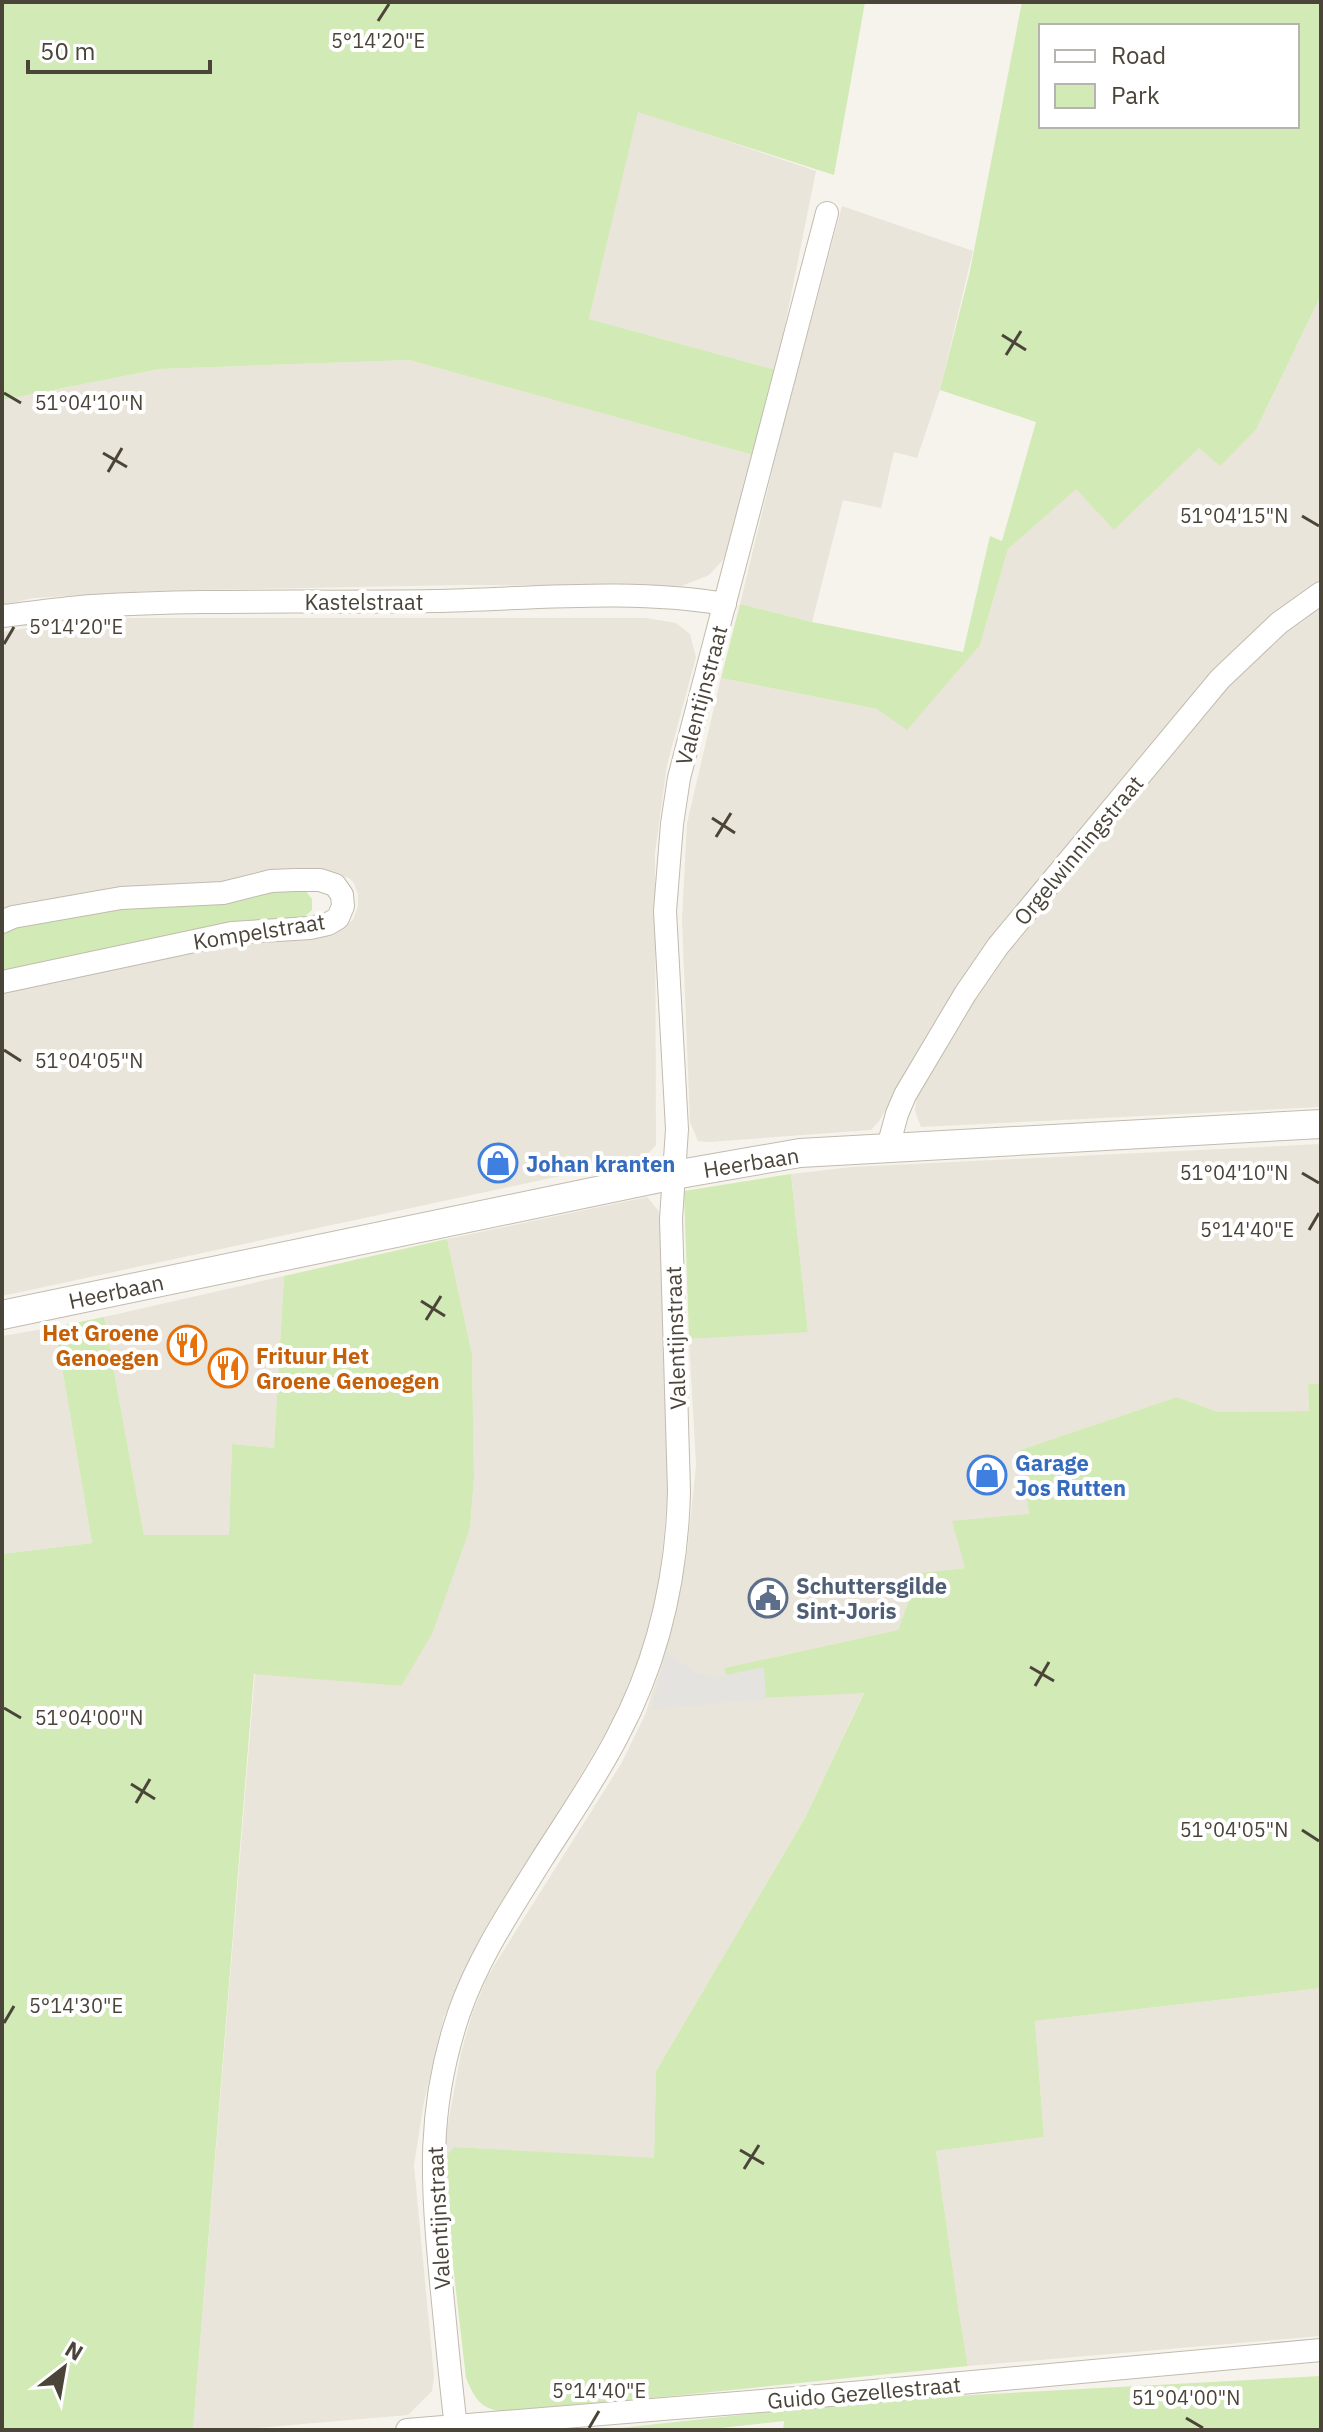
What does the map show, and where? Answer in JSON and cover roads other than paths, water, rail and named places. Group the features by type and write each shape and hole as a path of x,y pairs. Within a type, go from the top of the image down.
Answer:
{"street":[{"name":"Valentijnstraat","path":"456,2427 433,2199 433,2148 438,2098 452,2038 469,1986 494,1938 619,1733 649,1664 665,1609 674,1558 679,1491 671,1219 677,1129 666,961 667,868 679,778 827,213"},
{"name":"Orgelwinningstraat","path":"888,1147 905,1095 965,994 998,946 1220,679 1279,623 1321,593"},
{"name":"Kastelstraat","path":"2,616 91,606 282,601 431,601 649,595 687,597 725,604"},
{"name":"Kompelstraat","path":"2,922 13,917 121,898 223,893 271,881 320,880 335,885 342,895 343,906 338,918 328,924 232,933 2,982"},
{"name":"Heerbaan","path":"2,1315 674,1175 800,1153 1321,1124"},
{"name":"Guido Gezellestraat","path":"407,2430 1321,2350"}],"place":[{"name":"Johan kranten","path":"498,1163"},
{"name":"Het Groene Genoegen","path":"187,1345"},
{"name":"Frituur Het Groene Genoegen","path":"228,1368"},
{"name":"Garage Jos Rutten","path":"987,1475"},
{"name":"Schuttersgilde Sint-Joris","path":"768,1598"}]}
